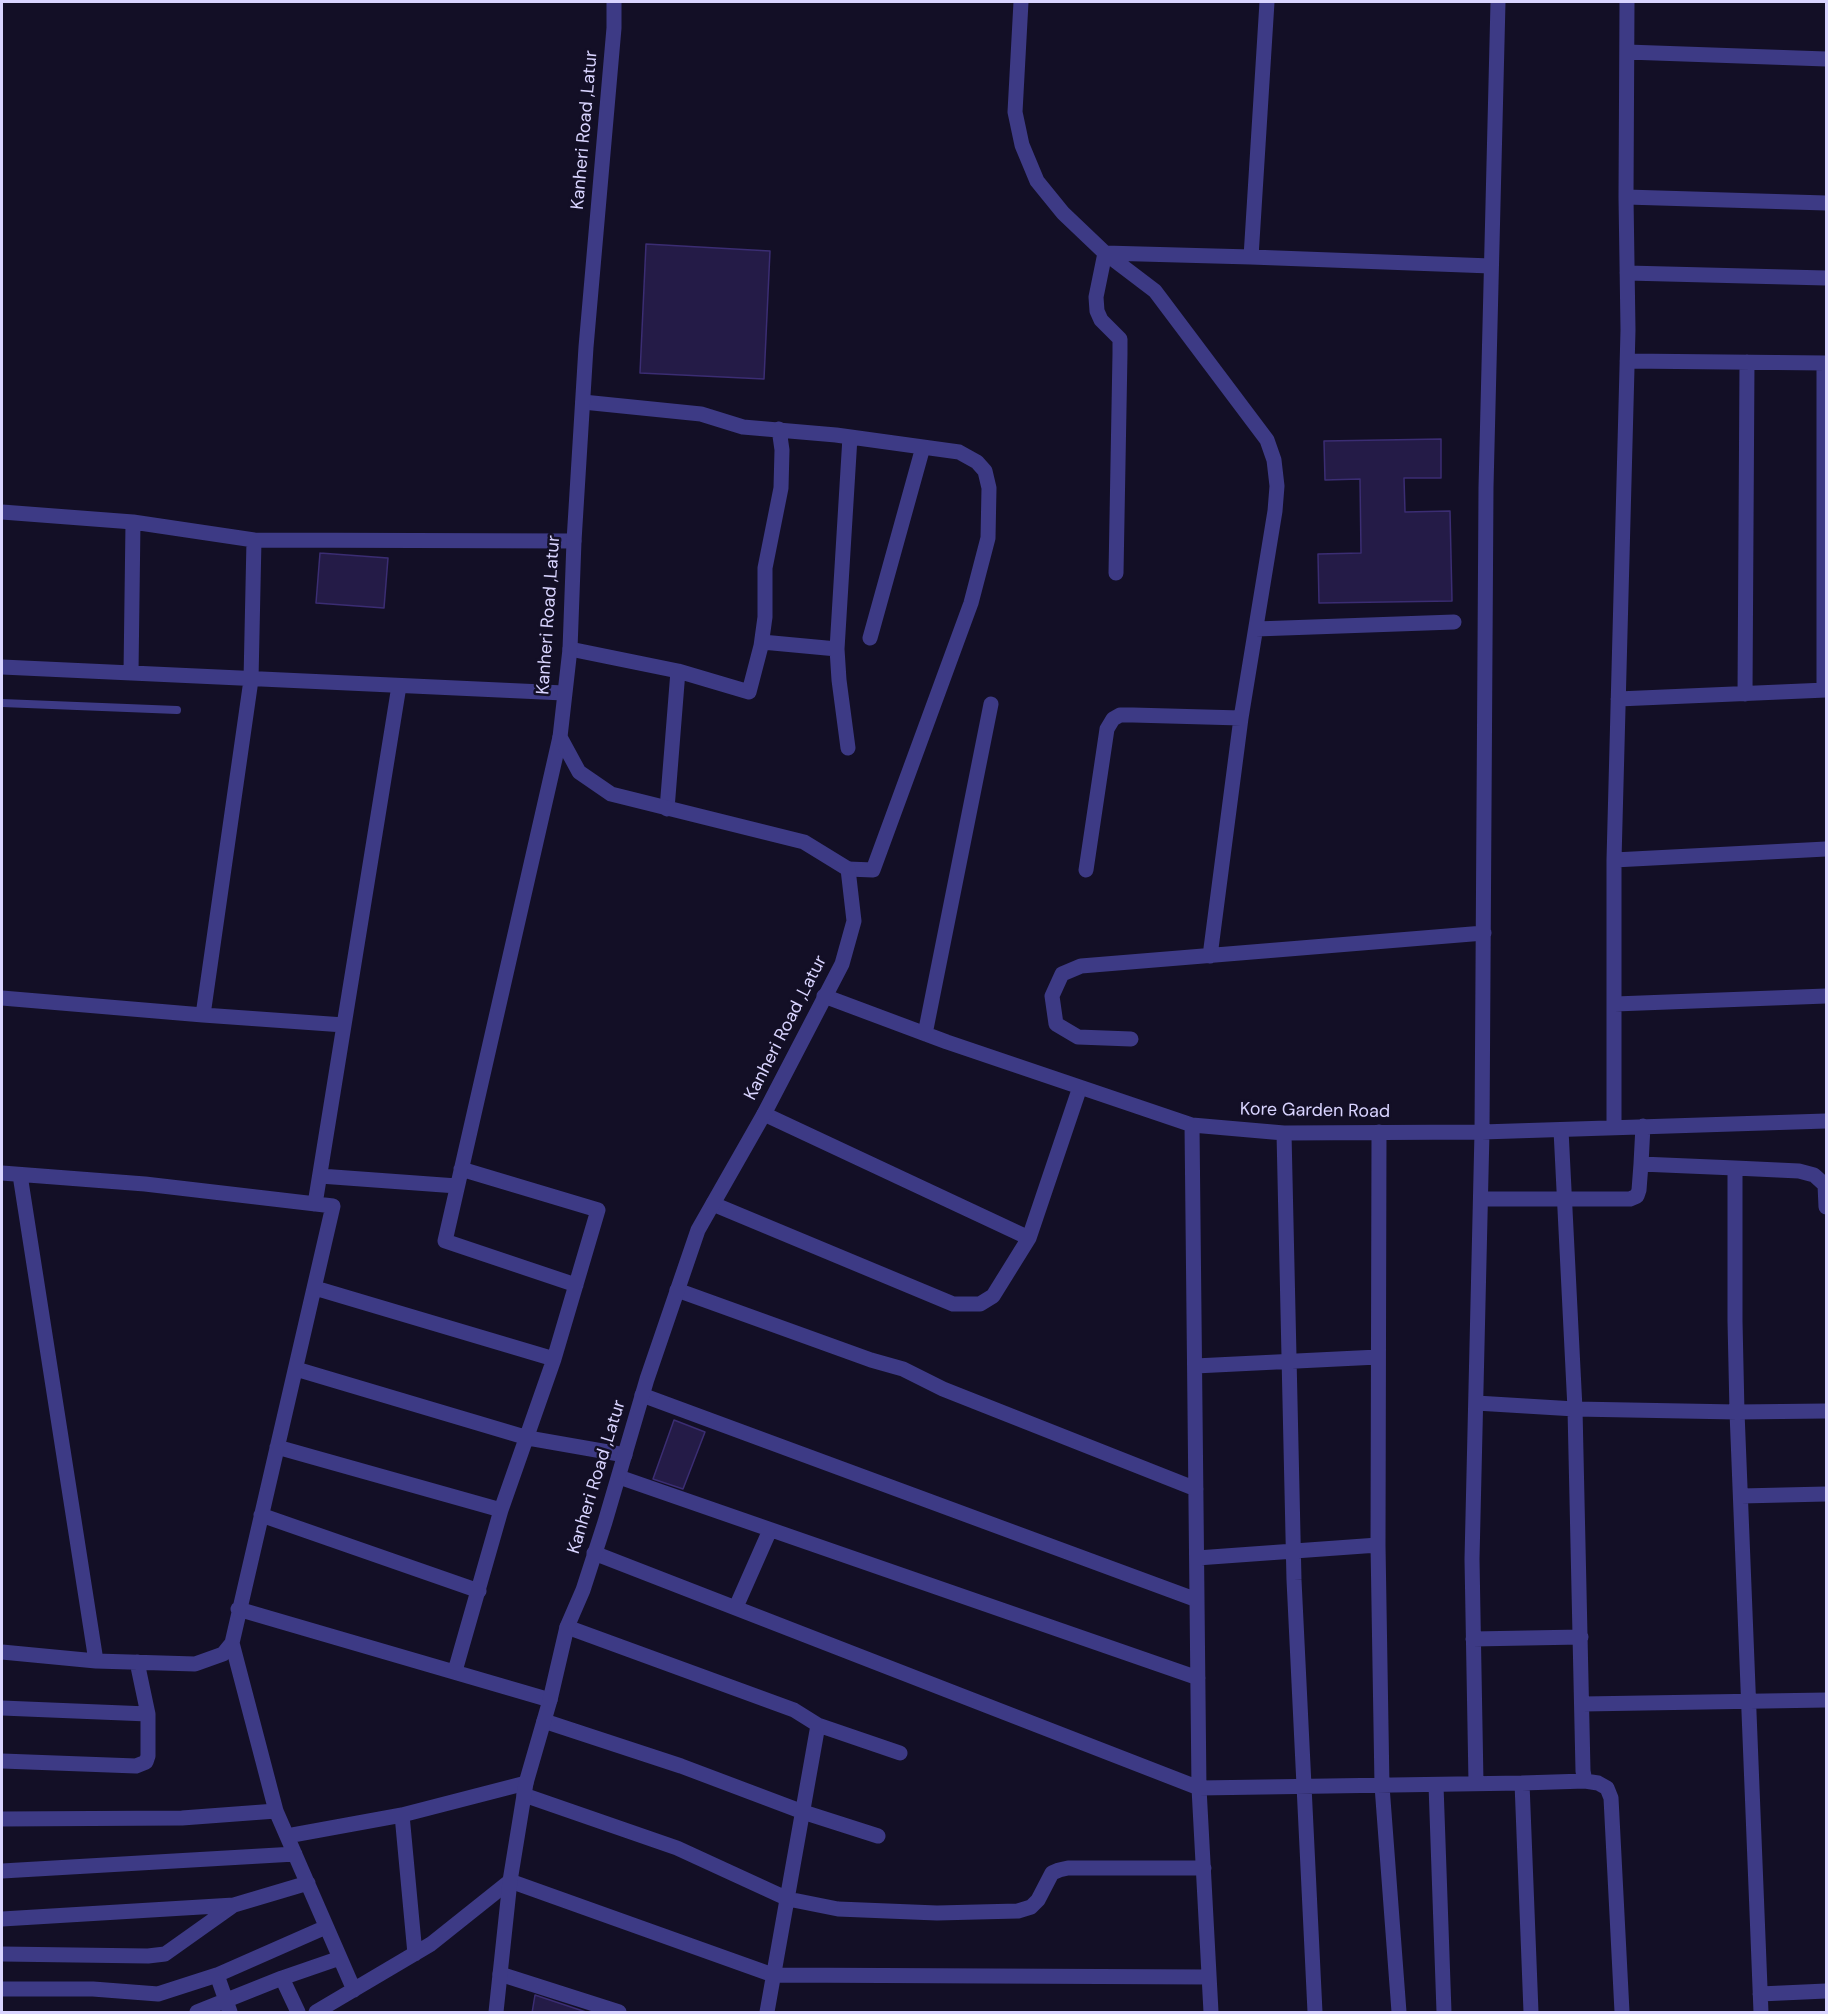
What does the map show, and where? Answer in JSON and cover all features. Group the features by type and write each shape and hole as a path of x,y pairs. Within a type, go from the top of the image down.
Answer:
{"street":[{"name":"Kanheri Road ,Latur","path":"576,1285 445,1241 560,737 570,649 586,347 614,28 614,2"},
{"path":"1020,2 1015,112 1022,145 1037,181 1063,213 1105,253 1155,291 1268,440 1274,460 1277,486 1275,511 1241,718 1210,956"},
{"path":"1251,257 1267,2"},
{"path":"1476,1783 1472,1559 1482,1132 1486,487 1498,2"},
{"path":"1614,1127 1614,860 1627,361 1627,2"},
{"path":"1627,52 1827,59"},
{"path":"1626,197 1827,204"},
{"path":"1105,253 1491,266"},
{"path":"1105,253 1096,297 1097,311 1101,320 1120,339 1116,573"},
{"path":"1627,273 1827,278"},
{"path":"1618,699 1825,690 1825,363 1627,361"},
{"path":"1744,694 1747,362"},
{"path":"560,737 579,772 611,794 804,842 848,869 873,870 971,603 988,538 989,488 985,471 976,462 959,452 850,437 743,427 701,414 583,402"},
{"path":"570,649 678,671 749,692 762,642 765,617 765,568 781,488 780,429"},
{"path":"848,748 837,649 850,437"},
{"path":"870,638 923,447"},
{"path":"2,512 133,522 254,540 574,541"},
{"path":"131,673 133,522"},
{"path":"202,1015 250,680 254,540"},
{"path":"1256,629 1454,622"},
{"path":"762,642 837,649"},
{"path":"2,667 564,693"},
{"path":"667,809 678,671"},
{"path":"315,1204 399,686"},
{"path":"925,1034 992,704"},
{"path":"1086,870 1107,729 1113,719 1120,715 1241,718"},
{"path":"1614,860 1827,849"},
{"name":"Kanheri Road ,Latur","path":"496,2013 510,1881 525,1789 550,1700 567,1627 583,1590 642,1395 698,1230 764,1114 842,964 854,921 848,869"},
{"path":"1131,1039 1078,1037 1056,1024 1053,996 1062,974 1081,966 1484,933"},
{"name":"Kore Garden Road","path":"824,996 925,1034 1192,1125 1284,1133 1482,1132 1827,1121"},
{"path":"1615,1004 1827,996"},
{"path":"2,998 344,1025"},
{"path":"713,1204 953,1304 980,1304 993,1296 1029,1238 1080,1087"},
{"path":"764,1114 1029,1238"},
{"path":"1192,1125 1199,1788 1211,2013"},
{"path":"1481,1199 1630,1199 1637,1196 1643,1126"},
{"path":"1560,1130 1575,1409 1584,1780"},
{"path":"1379,1132 1378,1545 1382,1786 1399,2013"},
{"path":"1284,1133 1293,1550 1315,2013"},
{"path":"1641,1164 1799,1171 1820,1175 1825,1185 1827,1208"},
{"path":"1735,1168 1734,1321 1761,2013"},
{"path":"455,1671 501,1510 555,1359 598,1210 461,1169"},
{"path":"2,1173 145,1184 333,1206 238,1609 232,1643 276,1811 354,1990"},
{"path":"20,1174 96,1661"},
{"path":"320,1176 457,1186"},
{"path":"315,1288 555,1359"},
{"path":"677,1290 871,1360 903,1369 943,1389 1196,1489"},
{"path":"1195,1366 1378,1357"},
{"path":"296,1369 528,1438 625,1455"},
{"path":"642,1395 1197,1600"},
{"path":"1476,1403 1575,1409 1737,1413 1827,1411"},
{"path":"277,1447 501,1510"},
{"path":"619,1477 1198,1678"},
{"path":"1741,1496 1827,1494"},
{"path":"261,1515 479,1591"},
{"path":"736,1606 770,1530"},
{"path":"1197,1558 1378,1545"},
{"path":"594,1553 736,1606 1199,1788 1436,1785 1584,1780 1598,1783 1607,1788 1611,1798 1622,2013"},
{"path":"238,1609 550,1700"},
{"path":"567,1627 794,1710 818,1725 900,1754"},
{"path":"1473,1639 1581,1637"},
{"path":"2,1652 96,1661 195,1664 223,1654 232,1643"},
{"path":"2,1761 141,1764 146,1762 148,1714 137,1662"},
{"path":"1583,1704 1827,1700"},
{"path":"2,1708 148,1714"},
{"path":"544,1721 681,1766 802,1812 879,1836"},
{"path":"767,2013 818,1725"},
{"path":"1522,1783 1531,2013"},
{"path":"1436,1785 1444,2013"},
{"path":"287,1836 525,1789 677,1848 788,1899 838,1909 937,1913 1018,1911 1031,1907 1038,1900 1052,1873 1059,1870 1068,1868 1204,1868"},
{"path":"2,1819 182,1818 276,1811"},
{"path":"402,1815 415,1954"},
{"path":"2,1871 295,1854"},
{"path":"316,2013 431,1944 510,1881 773,1975 1209,1977"},
{"path":"2,1918 234,1905 308,1883"},
{"path":"2,1954 148,1956 165,1954 234,1905"},
{"path":"2,1989 93,1989 158,1994 217,1976 326,1928"},
{"path":"197,2013 228,2007 282,1978 340,1958"},
{"path":"500,1974 619,2013"},
{"path":"217,1976 228,2007"},
{"path":"282,1978 298,2013"},
{"path":"1760,1994 1827,1991"}],"lane":[{"path":"2,703 177,711"}],"building":[{"path":"646,244 770,251 764,379 640,373"},
{"path":"1441,439 1441,478 1404,478 1405,512 1450,511 1452,601 1319,603 1318,554 1361,553 1360,479 1325,480 1324,441"},
{"path":"320,553 388,558 384,608 316,603"},
{"path":"674,1420 705,1432 683,1489 653,1479"},
{"path":"535,1995 589,2013 532,2013"}]}
